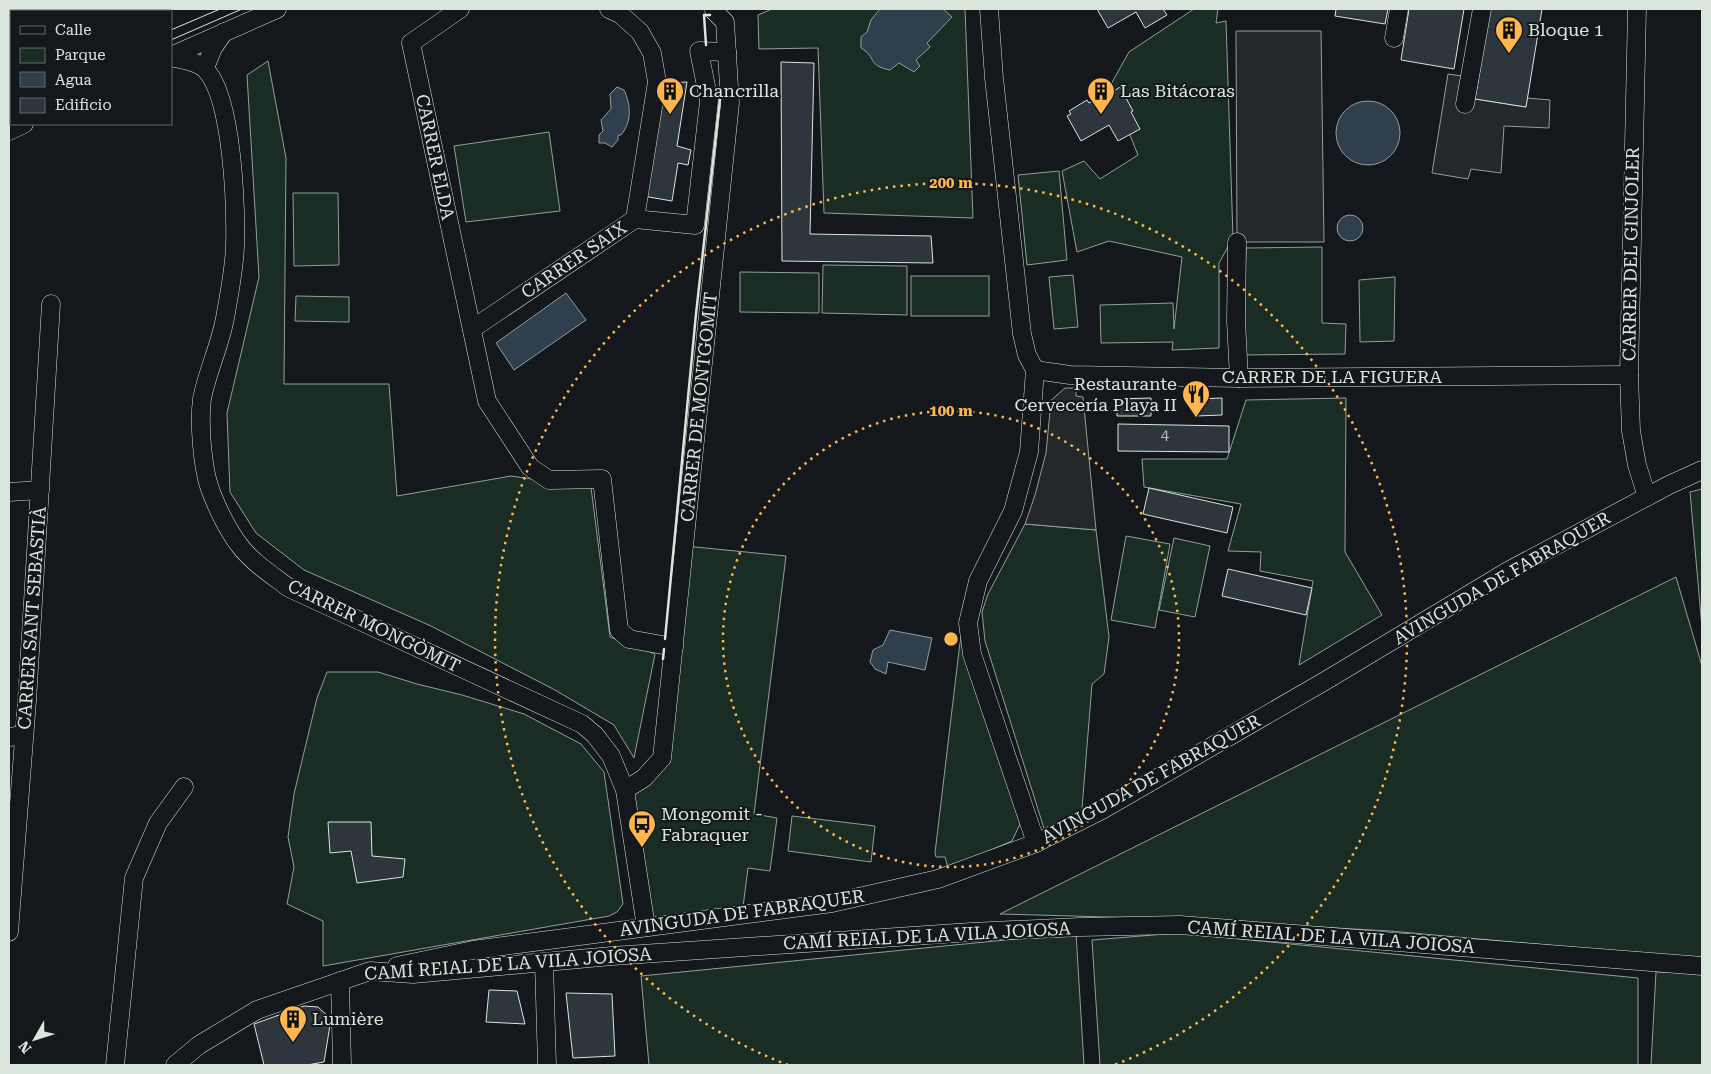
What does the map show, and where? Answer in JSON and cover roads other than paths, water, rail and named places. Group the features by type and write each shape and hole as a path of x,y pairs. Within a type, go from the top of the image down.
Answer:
{"street":[{"path":"172,57 278,9"},
{"name":"CARRER ELDA","path":"460,9 412,43 472,329"},
{"name":"CARRER SAIX","path":"472,329 635,219 657,82 652,54 640,32 620,14 609,9"},
{"path":"990,9 994,78 1022,334 1027,355 1035,370 1029,452 1013,511 978,581 968,623 972,654 1036,843"},
{"path":"1394,38 1399,9"},
{"path":"1466,104 1482,9"},
{"name":"CARRER DEL GINJOLER","path":"1637,9 1629,375 1631,431 1637,465 1647,497"},
{"name":"CARRER DE MONTGOMIT","path":"625,790 644,778 662,758 730,103 725,22 714,11"},
{"path":"172,57 190,61 205,68 224,32"},
{"path":"635,219 695,225 709,101 699,51 727,52"},
{"name":"CARRER MONGÒMIT","path":"205,68 216,84 232,160 235,248 224,321 202,400 202,442 209,485 226,523 240,546 264,569 289,588 582,724 595,735 611,756 625,790 646,928"},
{"path":"9,131 22,125"},
{"path":"1237,242 1236,321 1239,378"},
{"name":"CARRER SANT SEBASTIÀ","path":"9,932 17,736 40,490 51,304"},
{"path":"472,329 487,401 530,467 549,480 602,479 619,630 628,639 674,647"},
{"name":"CARRER DE LA FIGUERA","path":"1035,370 1070,375 1239,378 1629,375"},
{"name":"AVINGUDA DE FABRAQUER","path":"370,971 473,950 832,903 938,879 1036,843 1102,810 1325,681 1508,571 1702,470"},
{"path":"9,492 40,490"},
{"path":"115,1065 134,878 158,823 184,787"},
{"name":"CAMÍ REIAL DE LA VILA JOIOSA","path":"175,1065 199,1045 257,1010 370,971 413,974 612,956 971,932 1180,925 1702,966"},
{"path":"473,950 470,962 474,968"},
{"path":"544,963 547,1065"},
{"path":"340,981 342,1065"}],"water":[{"path":"880,9 943,9 952,17 927,43 930,47 916,60 920,66 914,72 899,63 890,70 878,66 861,48 861,37 867,32 871,20"},
{"path":"617,87 624,90 629,107 629,119 625,130 621,135 618,135 618,140 612,147 605,143 599,143 599,135 603,131 601,120 611,109 610,94"},
{"path":"1368,101 1386,106 1391,110 1395,115 1400,133 1395,151 1391,156 1386,160 1368,165 1350,160 1345,156 1341,151 1336,133 1341,115 1345,110 1350,106"},
{"path":"1350,215 1359,219 1363,228 1359,237 1350,241 1341,237 1337,228 1341,219"},
{"path":"566,293 586,320 514,370 496,343"},
{"path":"890,630 932,638 925,670 888,662 886,674 875,669 870,662 873,650 883,645"}],"tram line":[{"path":"172,30 220,9"},
{"path":"172,40 242,9"}],"place":[{"name":"Bloque 1","path":"1509,54"},
{"name":"Chancrilla","path":"670,115"},
{"name":"Las Bitácoras","path":"1101,115"},
{"name":"Restaurante Cervecería Playa II","path":"1196,418"},
{"name":"Mongomit - Fabraquer","path":"642,848"},
{"name":"Lumière","path":"293,1043"}]}
